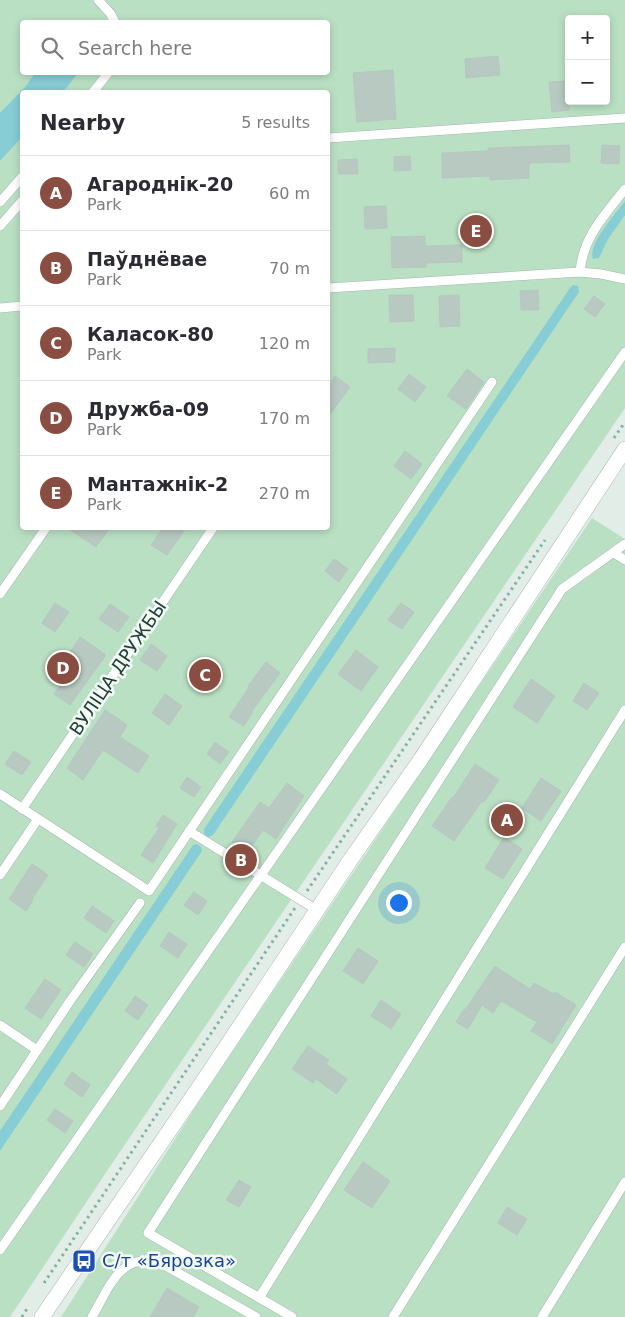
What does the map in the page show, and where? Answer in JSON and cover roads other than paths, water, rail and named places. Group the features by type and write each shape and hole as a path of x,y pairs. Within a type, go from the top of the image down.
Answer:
{"street":[{"path":"42,1317 421,759 625,449"}],"lane":[{"path":"98,0 114,20"},
{"path":"95,90 107,75"},
{"path":"330,138 625,118"},
{"path":"0,202 20,179"},
{"path":"580,272 583,251 591,233 625,189"},
{"path":"0,226 20,203"},
{"path":"330,288 580,272 601,274 625,280"},
{"path":"0,308 20,306"},
{"path":"0,1250 625,352"},
{"path":"0,794 149,891 492,382"},
{"path":"0,594 45,530"},
{"name":"ВУЛІЦА ДРУЖБЫ","path":"22,809 212,530"},
{"path":"292,1317 148,1233 562,589 625,544"},
{"path":"614,553 625,560"},
{"path":"259,1298 625,710"},
{"path":"0,876 38,819"},
{"path":"189,830 317,910"},
{"path":"0,1106 70,1001 140,903"},
{"path":"393,1317 625,947"},
{"path":"0,1025 37,1050"},
{"path":"542,1317 625,1182"},
{"path":"92,1317 118,1272 132,1263 150,1260 166,1266 256,1317"}],"water":[{"path":"34,75 76,75 65,90 22,90"},
{"path":"20,92 20,139 0,161 0,113"},
{"path":"625,201 625,215 608,239 599,258 593,259 592,253 598,238"},
{"path":"573,285 578,286 579,292 213,835 208,837 204,834 204,829"},
{"path":"197,844 201,847 202,851 0,1151 0,1131 193,845"}],"place":[{"name":"Мантажнік-2","path":"476,231"},
{"name":"Дружба-09","path":"63,668"},
{"name":"Каласок-80","path":"205,675"},
{"name":"Агароднік-20","path":"507,820"},
{"name":"Паўднёвае","path":"241,860"},
{"name":"С/т «Бярозка»","path":"84,1261"}]}
